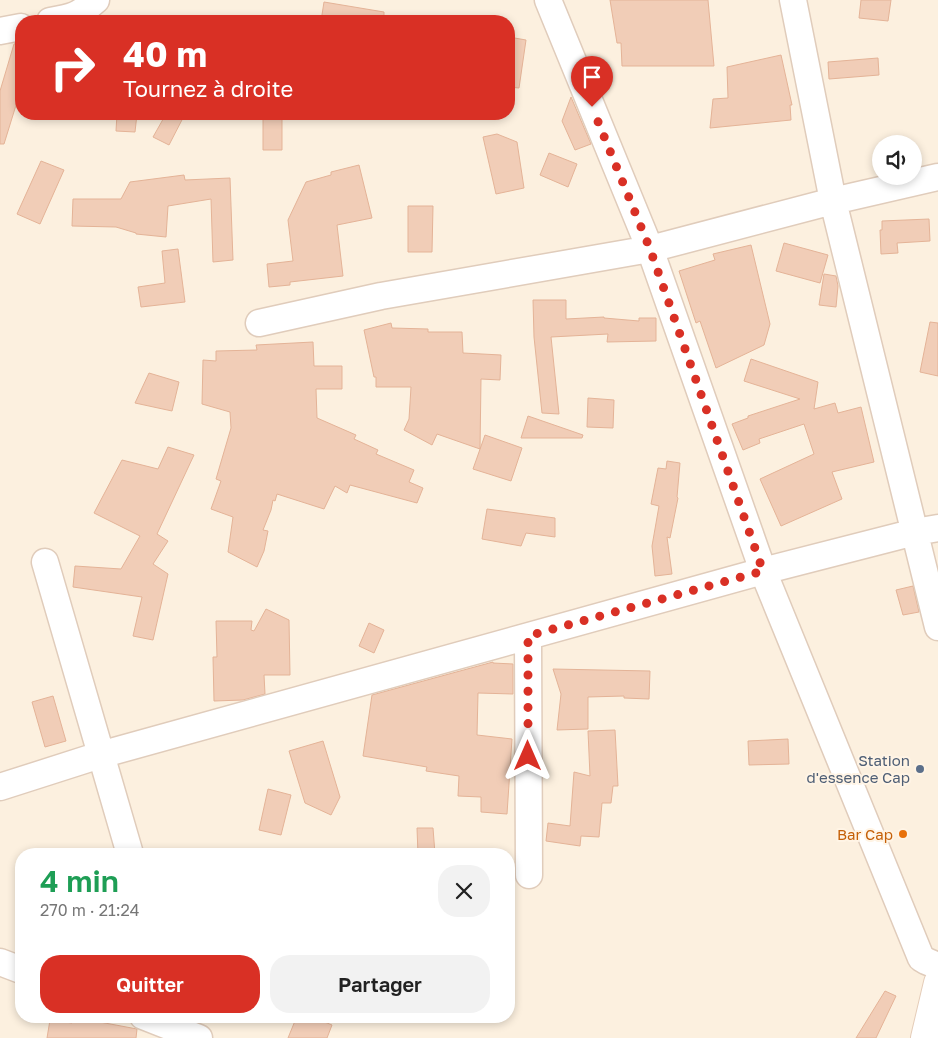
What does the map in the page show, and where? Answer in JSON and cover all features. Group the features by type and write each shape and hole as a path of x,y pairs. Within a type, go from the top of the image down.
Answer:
{"main road":[{"path":"925,1038 938,983"}],"street":[{"path":"75,15 96,0"},
{"path":"548,0 650,249 763,571 921,958 938,966"},
{"path":"793,0 833,201 926,530 938,627"},
{"path":"0,31 15,28"},
{"path":"260,323 381,296 650,249 833,201 938,178"},
{"path":"0,787 100,755 528,636 763,571 926,530"},
{"path":"45,562 128,848"},
{"path":"528,636 529,875"},
{"path":"0,962 15,968"},
{"path":"163,1023 186,1031"}],"building":[{"path":"610,0 708,0 714,66 622,66 621,43 617,43"},
{"path":"861,0 891,0 888,21 859,18"},
{"path":"324,2 384,12 384,15 322,15"},
{"path":"515,38 526,40 519,88 515,88"},
{"path":"14,44 15,108 4,144 0,144 0,91"},
{"path":"781,55 792,105 790,105 791,120 710,128 713,99 728,98 727,67"},
{"path":"878,58 879,75 829,79 828,62"},
{"path":"571,97 591,144 575,150 562,121"},
{"path":"117,120 136,120 135,132 116,131"},
{"path":"163,120 182,120 169,145 153,137"},
{"path":"263,120 282,120 282,150 263,150"},
{"path":"497,134 517,142 524,188 496,194 483,137"},
{"path":"549,153 577,164 568,187 540,175"},
{"path":"41,161 64,170 40,224 17,214"},
{"path":"359,165 372,218 337,225 343,276 290,282 290,285 269,287 267,264 293,261 288,220 306,182 331,175 331,172"},
{"path":"184,175 185,180 230,178 233,260 213,262 211,199 168,206 166,237 136,234 116,227 72,226 73,199 121,199 130,182"},
{"path":"408,206 433,206 432,252 408,252"},
{"path":"929,219 930,241 897,243 898,253 881,254 880,230 882,230 882,221"},
{"path":"784,243 828,255 820,283 776,271"},
{"path":"751,245 770,324 764,345 716,368 700,321 696,323 679,271 715,260 713,254"},
{"path":"178,249 185,302 141,307 138,287 165,283 162,251"},
{"path":"824,274 836,276 838,286 836,307 819,305"},
{"path":"533,300 566,300 566,319 604,317 639,321 639,318 656,318 656,341 607,342 608,334 551,337 559,414 542,413 534,337"},
{"path":"930,322 938,323 938,376 920,372"},
{"path":"391,323 392,328 428,329 428,332 462,332 463,353 501,355 500,380 481,379 480,449 437,434 432,445 404,430 409,419 411,387 376,387 376,377 374,377 364,330"},
{"path":"313,342 314,366 342,366 342,389 316,389 317,418 356,435 354,439 378,450 376,454 414,470 409,482 423,488 417,503 350,485 347,493 335,486 324,509 277,494 275,501 273,500 263,530 268,531 264,551 257,567 228,552 233,517 211,509 221,481 216,479 231,428 230,412 202,404 203,360 216,361 216,351 257,350 256,345"},
{"path":"751,359 818,382 814,409 835,403 838,413 861,407 874,462 832,472 842,499 781,526 760,479 814,454 804,424 759,439 760,443 743,450 732,424 748,418 748,416 800,399 744,381"},
{"path":"149,373 179,382 172,411 135,403"},
{"path":"588,398 614,400 613,428 587,427"},
{"path":"528,416 583,435 582,438 521,438"},
{"path":"485,435 522,448 511,481 473,469"},
{"path":"168,447 194,455 157,534 168,541 153,564 168,574 153,640 133,636 142,597 73,587 75,566 121,569 140,536 94,513 122,460 158,469"},
{"path":"667,461 680,463 678,498 670,538 667,537 672,574 655,576 652,546 659,506 651,504 658,468 666,469"},
{"path":"487,509 555,518 555,537 526,533 521,546 482,539"},
{"path":"913,586 919,612 903,615 896,590"},
{"path":"266,609 289,620 290,675 264,675 265,694 243,700 214,701 213,657 217,657 216,621 252,621 251,630 254,631"},
{"path":"369,623 384,630 374,653 359,646"},
{"path":"493,662 513,664 513,694 478,693 477,735 512,739 507,814 481,812 481,797 458,796 459,776 426,771 427,767 363,756 372,695"},
{"path":"553,669 650,671 649,699 624,698 624,696 588,697 588,729 557,730 561,694"},
{"path":"53,696 66,741 45,747 32,702"},
{"path":"615,730 618,786 613,786 611,803 602,803 599,837 581,836 580,846 546,841 548,823 570,826 574,772 590,776 588,731"},
{"path":"788,739 789,764 749,765 748,741"},
{"path":"323,741 340,797 331,815 305,803 289,751"},
{"path":"268,789 291,795 281,835 259,830"},
{"path":"417,828 433,828 435,848 418,848"},
{"path":"885,991 896,996 876,1038 856,1038"},
{"path":"50,1023 105,1023 137,1029 136,1038 47,1038"},
{"path":"294,1023 327,1023 332,1025 327,1038 288,1038"}],"place":[{"name":"Station d'essence Cap","path":"920,769"},
{"name":"Bar Cap","path":"903,834"}],"route":[{"path":"528,756 528,636 763,571 650,249 592,107"}]}
